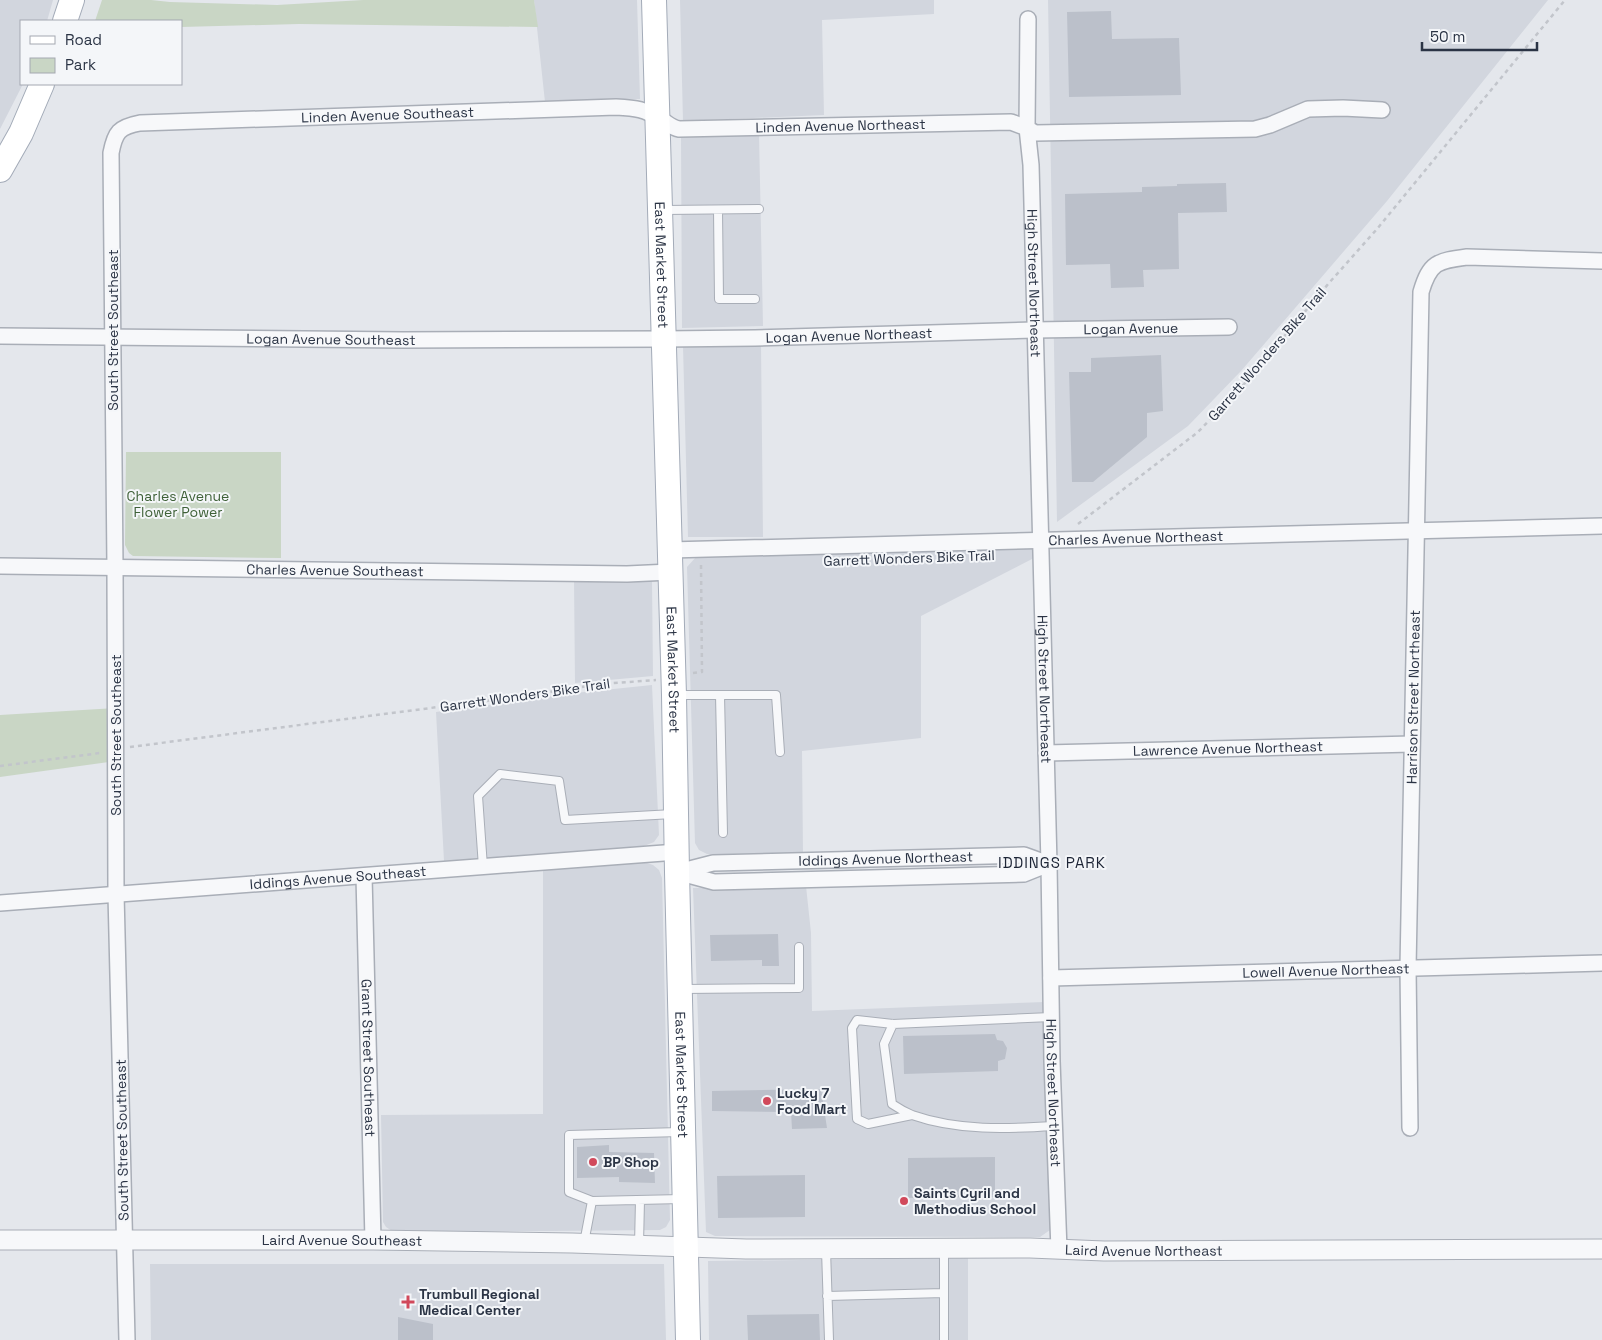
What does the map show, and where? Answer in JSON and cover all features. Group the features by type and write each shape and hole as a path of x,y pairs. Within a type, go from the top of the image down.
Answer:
{"main road":[{"path":"65,20 72,0"},
{"name":"East Market Street","path":"654,0 674,686 688,1340"},
{"path":"0,170 21,133 42,85"}],"street":[{"name":"High Street Northeast","path":"1028,19 1027,128 1030,165 1041,540 1054,1126 1059,1250"},
{"name":"Linden Avenue Southeast","path":"119,131 126,126 140,123 616,107 635,108 657,117"},
{"name":"Linden Avenue Northeast","path":"657,117 674,129 679,130 1012,122 1035,133 1255,129 1270,125 1308,109 1382,110"},
{"name":"South Street Southeast","path":"119,131 113,140 111,153 116,894 127,1340"},
{"name":"Harrison Street Northeast","path":"1410,1128 1408,968 1421,292 1426,276 1432,268 1446,260 1467,257 1602,261"},
{"name":"Logan Avenue","path":"1034,330 1229,327"},
{"name":"Logan Avenue Northeast","path":"663,339 1034,330"},
{"name":"Logan Avenue Southeast","path":"0,336 403,340 663,339"},
{"name":"Charles Avenue Northeast","path":"670,561 1059,539 1084,540 1602,526"},
{"name":"Charles Avenue Southeast","path":"0,566 628,574 670,561"},
{"name":"Lawrence Avenue Northeast","path":"1046,754 1412,744"},
{"name":"Iddings Avenue Southeast","path":"0,903 482,867 677,862"},
{"name":"Iddings Avenue Northeast","path":"677,862 714,882 1024,874 1049,864"},
{"name":"Grant Street Southeast","path":"364,876 372,1240"},
{"name":"Lowell Avenue Northeast","path":"1051,978 1602,963"},
{"name":"Laird Avenue Southeast","path":"0,1240 372,1240 584,1243 686,1247"},
{"name":"Laird Avenue Northeast","path":"686,1247 746,1249 1030,1248 1134,1251 1602,1249"}],"lane":[{"path":"659,210 759,209"},
{"path":"718,210 719,299 755,299"},
{"path":"674,686 720,695 776,695 780,752"},
{"path":"720,695 723,833"},
{"path":"482,867 478,796 500,774 559,781 565,820 676,814"},
{"path":"680,990 799,988 799,947"},
{"path":"912,1115 868,1124 857,1119 852,1028 857,1020 892,1024 1052,1017"},
{"path":"892,1024 884,1044 892,1104 912,1115 955,1126 1008,1129 1054,1126"},
{"path":"683,1132 569,1135 569,1192 592,1201 685,1199"},
{"path":"639,1245 640,1200"},
{"path":"584,1243 592,1201"},
{"path":"826,1249 829,1340"},
{"path":"944,1249 944,1340"},
{"path":"827,1296 944,1293"}],"path":[{"name":"Garrett Wonders Bike Trail","path":"1059,539 1198,432 1246,383 1377,230 1565,0"},
{"name":"Garrett Wonders Bike Trail","path":"125,748 601,684 656,680 674,686 702,672 700,565 710,564"},
{"path":"0,766 101,752"}],"shaded area":[{"path":"0,0 53,0 47,20 20,20 20,85 22,85 0,129"},
{"path":"534,0 637,0 640,99 545,102"},
{"path":"680,0 934,0 934,14 822,20 824,115 683,121"},
{"path":"1048,0 1548,0 1387,201 1241,371 1188,426 1057,522"},
{"path":"759,134 763,326 682,328 681,136"},
{"path":"761,345 763,537 688,537 683,346"},
{"path":"1034,545 1034,558 921,616 921,738 802,751 803,854 707,854 699,850 695,843 687,567 696,557 705,554"},
{"path":"574,580 652,581 653,676 575,683"},
{"path":"652,685 659,835 654,842 644,846 444,861 436,712 575,693"},
{"path":"641,861 653,865 659,870 662,878 670,1220 666,1227 660,1230 392,1231 386,1227 383,1222 381,1115 543,1114 543,869"},
{"path":"806,886 811,933 812,1011 1045,1002 1050,1230 1040,1237 715,1236 706,1232 693,888"},
{"path":"968,1258 968,1340 709,1340 708,1261"},
{"name":"Trumbull Regional Medical Center","path":"150,1264 664,1264 666,1340 151,1340"}],"green space":[{"path":"102,0 277,5 363,0 534,0 538,27 299,24 182,27 182,20 95,20"},
{"name":"Charles Avenue Flower Power","path":"126,452 281,452 281,558 133,556 125,545"},
{"path":"116,708 116,761 0,777 0,715"}],"building":[{"path":"1111,11 1112,39 1179,38 1181,95 1069,97 1067,12"},
{"path":"1226,183 1227,212 1178,213 1179,269 1143,270 1144,287 1111,288 1110,264 1066,265 1065,194 1142,192 1142,187"},
{"path":"1161,355 1163,411 1147,413 1147,437 1093,482 1072,482 1069,372 1091,372 1091,358"},
{"path":"778,934 779,966 762,966 762,960 711,961 710,935"},
{"path":"995,1034 997,1040 1003,1041 1007,1048 1005,1059 998,1061 998,1071 904,1074 903,1036"},
{"name":"Lucky 7 Food Mart","path":"821,1089 827,1128 792,1129 791,1112 712,1111 712,1091"},
{"path":"609,1145 609,1152 654,1153 655,1183 619,1182 619,1177 577,1178 577,1147"},
{"path":"995,1157 995,1197 908,1198 908,1158"},
{"path":"805,1175 805,1217 718,1218 717,1176"},
{"path":"819,1314 820,1340 748,1340 747,1315"},
{"path":"398,1317 433,1324 433,1340 398,1340"}],"place":[{"name":"Lucky 7 Food Mart","path":"767,1101"},
{"name":"BP Shop","path":"593,1162"},
{"name":"Saints Cyril and Methodius School","path":"904,1201"},
{"name":"Trumbull Regional Medical Center","path":"408,1302"}],"district":[{"name":"IDDINGS PARK","path":"1052,863"}]}
